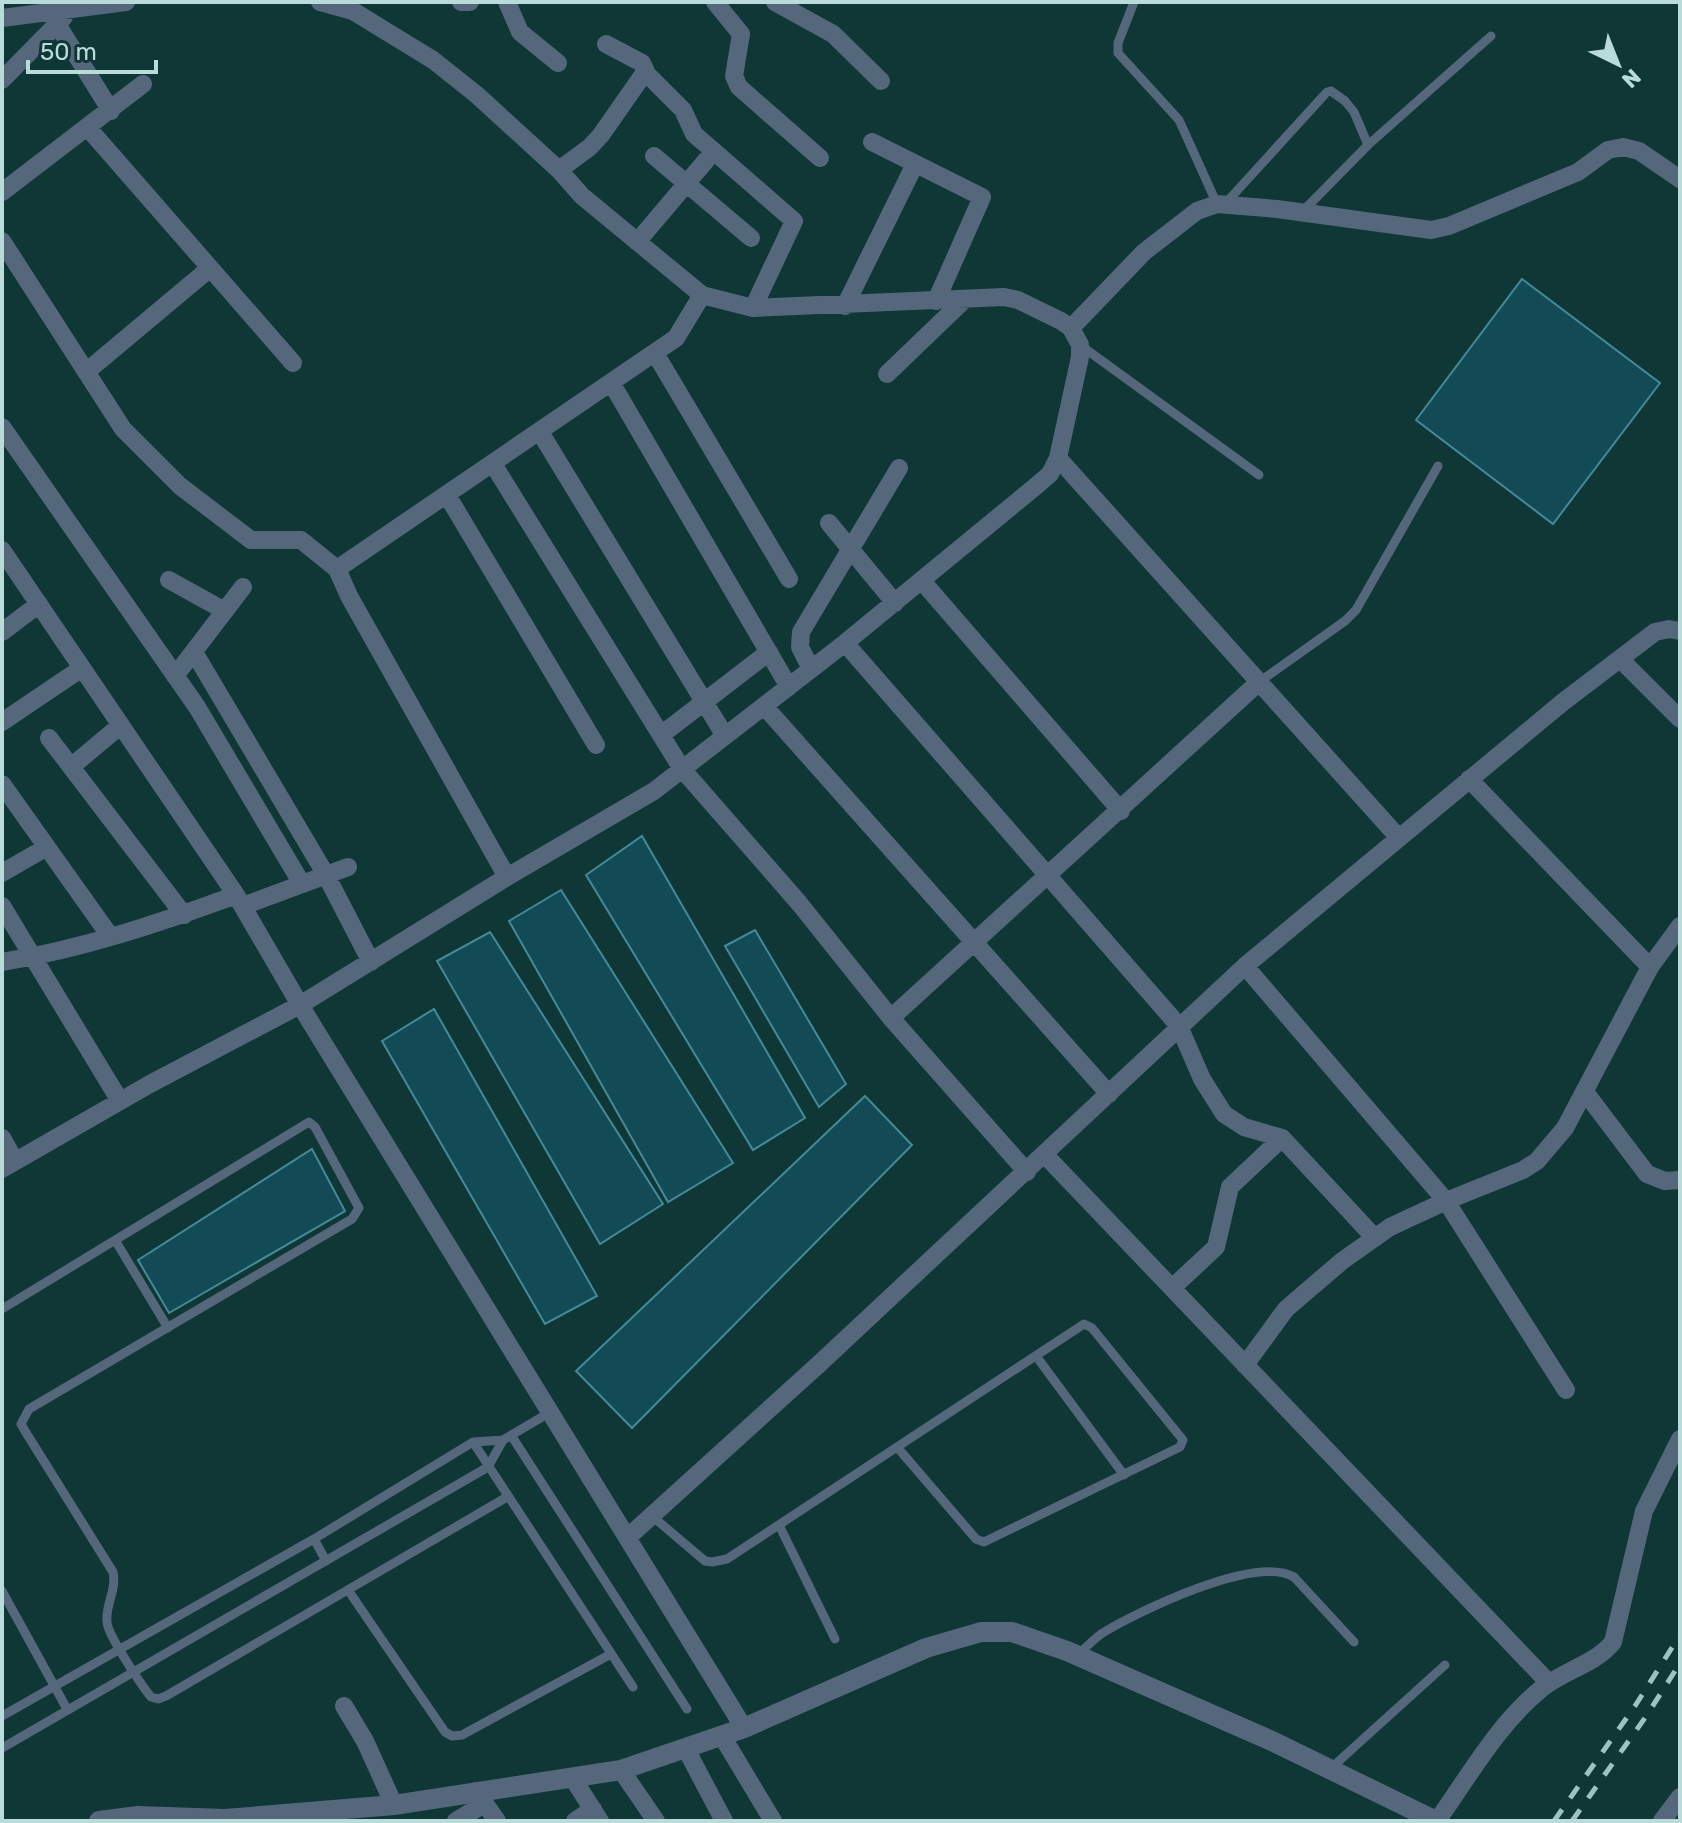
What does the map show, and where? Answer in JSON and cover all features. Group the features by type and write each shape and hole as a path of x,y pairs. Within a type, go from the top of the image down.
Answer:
{"street":[{"path":"2,18 64,17 126,2"},
{"path":"2,1138 9,1165 120,1101 300,1005 507,877 654,791 922,581 1050,474 1058,458 1080,357 1080,345 1071,328 1018,300 1004,297 753,308 702,295 582,196 559,170 477,95 433,60 353,5 320,2"},
{"path":"461,2 470,2"},
{"path":"507,2 520,32 558,63"},
{"path":"715,2 741,34 734,76 739,87 820,158"},
{"path":"775,2 833,34 881,81"},
{"path":"2,80 64,17"},
{"path":"64,17 111,111"},
{"path":"606,44 640,61 645,72 683,110 694,134 794,221 753,308"},
{"path":"559,170 601,135 645,72"},
{"path":"2,192 143,84"},
{"path":"88,128 293,363"},
{"path":"872,142 982,197 936,301"},
{"path":"1071,328 1144,252 1197,211 1221,205 1301,212 1422,230 1440,228 1578,172 1616,147 1632,148 1648,155 1680,179"},
{"path":"637,242 714,151"},
{"path":"654,156 751,238"},
{"path":"845,306 915,164"},
{"path":"2,241 123,429 197,501 251,540 301,540 337,569 349,596 507,877"},
{"path":"86,372 209,269"},
{"path":"337,569 676,338 702,295"},
{"path":"887,374 964,300"},
{"path":"655,353 789,579"},
{"path":"612,384 789,687"},
{"path":"2,427 175,676 234,767 302,884"},
{"path":"540,432 725,736"},
{"path":"1058,458 1399,838"},
{"path":"493,464 682,769 799,903 891,1018 1027,1172"},
{"path":"811,669 800,647 801,632 899,468"},
{"path":"447,495 596,745"},
{"path":"829,523 895,603"},
{"path":"3,553 239,901 744,1728"},
{"path":"169,580 225,611"},
{"path":"922,581 1121,811"},
{"path":"175,676 243,587"},
{"path":"2,632 39,604"},
{"path":"627,1538 1027,1172 1245,966 1563,702 1655,632 1669,629 1680,631"},
{"path":"845,643 1179,1026 1202,1079 1224,1114 1244,1127 1282,1138 1375,1238"},
{"path":"194,652 326,875 371,962"},
{"path":"661,735 769,652"},
{"path":"1620,659 1680,719"},
{"path":"2,722 82,668"},
{"path":"891,1018 1259,682"},
{"path":"764,706 1109,1094"},
{"path":"71,767 121,725"},
{"path":"49,738 184,915"},
{"path":"1469,779 1650,967"},
{"path":"2,784 110,936"},
{"path":"2,873 47,847"},
{"path":"2,962 33,957 302,884 348,867"},
{"path":"2,906 120,1101"},
{"path":"1245,1365 1286,1309 1342,1261 1408,1217 1523,1170 1537,1161 1565,1128 1650,967 1680,926"},
{"path":"1245,966 1446,1201 1566,1390"},
{"path":"1585,1092 1647,1174 1665,1181 1680,1180"},
{"path":"1172,1288 1216,1247 1230,1187 1282,1138"},
{"path":"1045,1155 1549,1683"},
{"path":"99,1821 138,1816 225,1819 480,1798 572,1777 621,1770 744,1728 926,1648 981,1632 1012,1632 1078,1655 1272,1741 1436,1821 1502,1730 1529,1699 1549,1683 1603,1652 1613,1642 1644,1511 1680,1439"},
{"path":"344,1706 365,1741 394,1805"},
{"path":"722,1736 773,1821"},
{"path":"686,1749 724,1821"},
{"path":"621,1770 656,1821"},
{"path":"572,1777 597,1815 575,1821"},
{"path":"1662,1821 1680,1797"},
{"path":"456,1821 480,1798"},
{"path":"480,1798 497,1821"}],"lane":[{"path":"1134,2 1118,43 1118,53 1179,120 1221,205 1327,92 1331,91 1350,107 1368,145"},
{"path":"1301,212 1368,145 1491,36"},
{"path":"1080,345 1259,475"},
{"path":"1259,682 1356,610 1438,466"},
{"path":"2,1309 309,1122 315,1127 359,1208 357,1215 29,1409 21,1424 113,1572 115,1581 108,1630 151,1697 158,1699 507,1497"},
{"path":"115,1240 168,1328"},
{"path":"652,1516 699,1557 712,1562 727,1559 1081,1325 1088,1325 1183,1440 1180,1447 984,1542 976,1539 897,1447"},
{"path":"1036,1356 1124,1475"},
{"path":"2,1716 314,1539 473,1442 507,1438 549,1413"},
{"path":"2,1748 488,1467 507,1438"},
{"path":"507,1438 687,1709"},
{"path":"473,1442 633,1687"},
{"path":"779,1525 835,1639"},
{"path":"314,1539 326,1561"},
{"path":"1078,1655 1104,1633 1213,1581 1280,1572 1294,1577 1354,1642"},
{"path":"348,1590 445,1732 452,1736 462,1735 611,1654"},
{"path":"2,1591 67,1709"},
{"path":"1330,1769 1445,1665"}],"building":[{"path":"1522,279 1660,383 1553,524 1416,420"},
{"path":"642,836 805,1118 753,1150 586,875"},
{"path":"561,890 733,1163 668,1202 509,921"},
{"path":"755,930 846,1084 819,1107 725,946"},
{"path":"490,932 663,1204 600,1244 437,961"},
{"path":"434,1009 597,1296 545,1324 382,1041"},
{"path":"865,1096 912,1145 632,1428 576,1371"},
{"path":"312,1149 345,1211 169,1313 138,1260"}],"railway":[{"path":"1554,1821 1635,1706 1680,1635"},
{"path":"1572,1821 1680,1663"}]}
